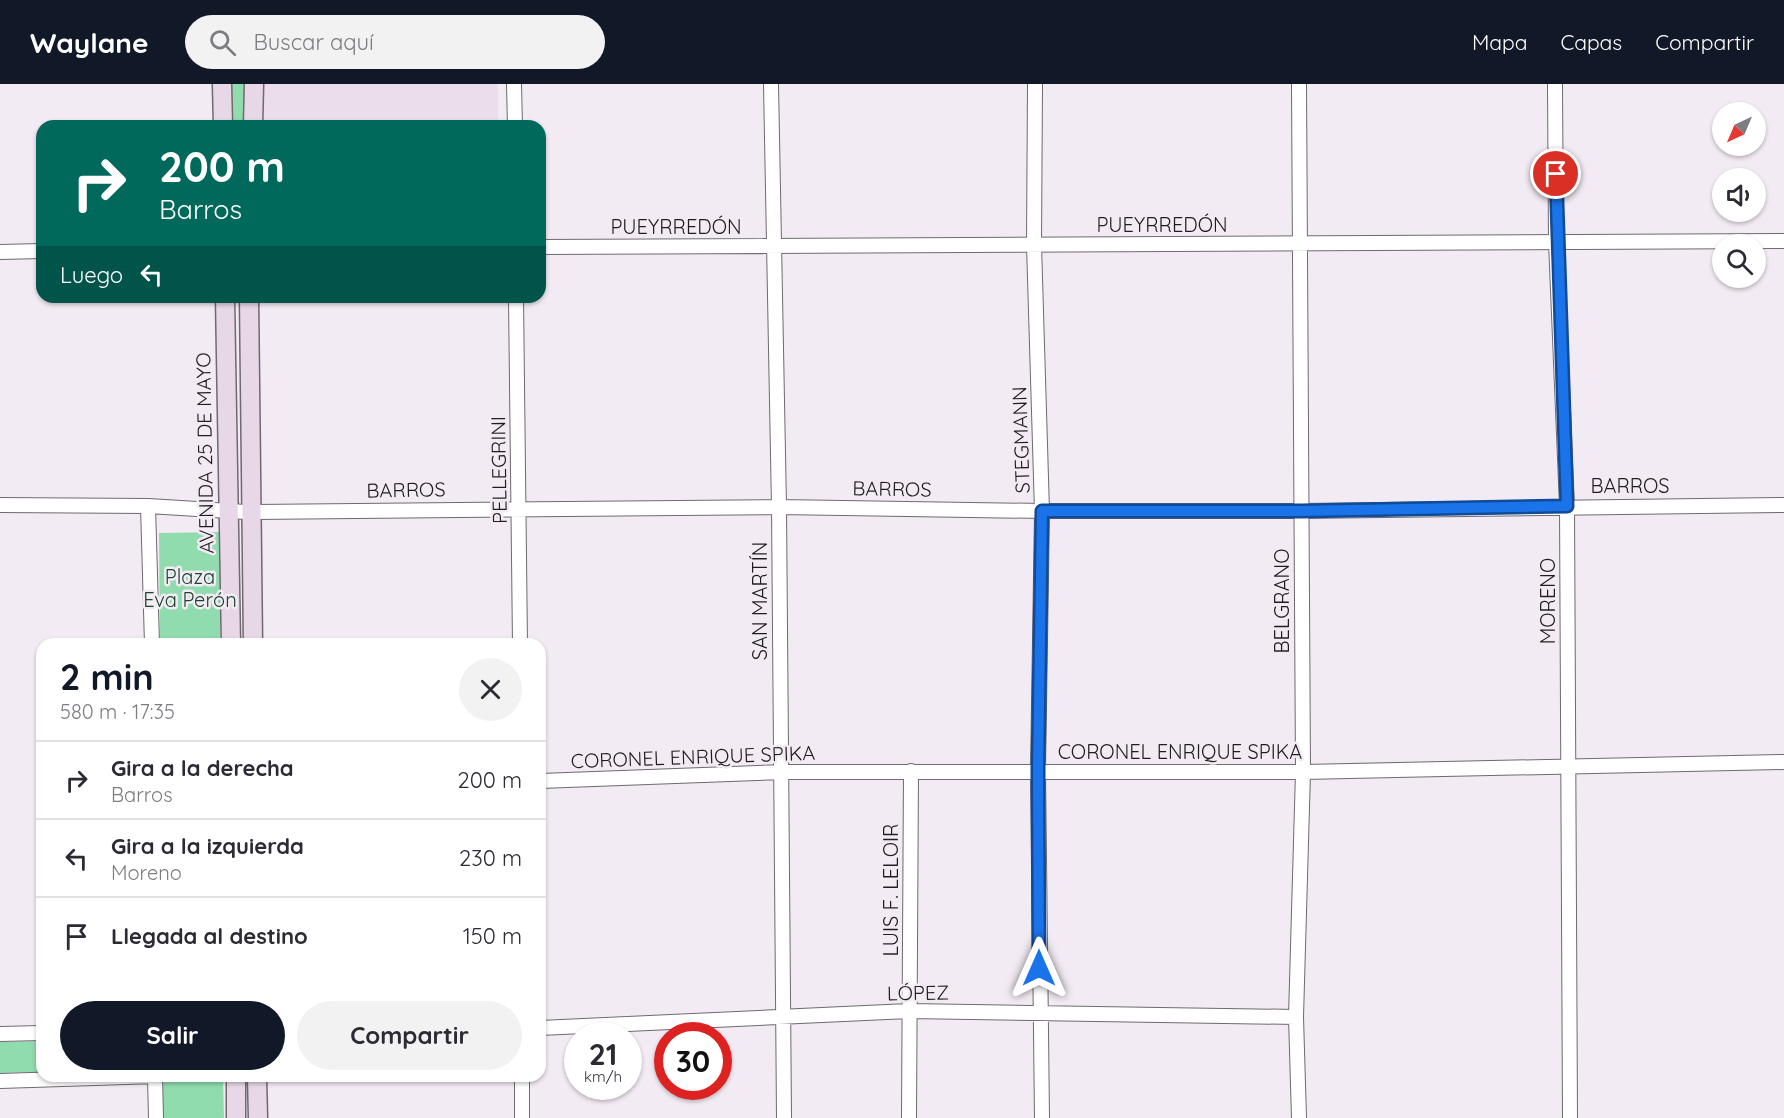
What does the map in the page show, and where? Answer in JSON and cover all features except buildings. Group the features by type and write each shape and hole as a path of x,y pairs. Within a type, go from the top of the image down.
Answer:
{"main road":[{"path":"222,84 223,120"},
{"path":"253,120 254,84"},
{"name":"AVENIDA 25 DE MAYO","path":"225,303 231,638"},
{"path":"249,303 252,638"},
{"path":"236,1082 236,1118"},
{"path":"257,1082 258,1118"}],"street":[{"path":"514,84 515,120"},
{"name":"SAN MARTÍN","path":"771,84 779,507 784,1118"},
{"name":"STEGMANN","path":"1035,84 1034,245 1042,511 1038,771 1042,1118"},
{"name":"BELGRANO","path":"1299,84 1303,772 1296,1017 1299,1118"},
{"name":"MORENO","path":"1555,84 1556,242 1567,506 1570,1118"},
{"name":"PUEYRREDÓN","path":"546,247 1784,241"},
{"path":"0,252 36,251"},
{"name":"PELLEGRINI","path":"516,303 520,638"},
{"name":"BARROS","path":"0,505 148,506 251,512 779,507 1042,511 1301,511 1784,505"},
{"path":"148,506 152,638"},
{"name":"CORONEL ENRIQUE SPIKA","path":"546,782 781,772 1303,772 1784,762"},
{"name":"LUIS F. LELOIR","path":"909,1118 911,771"},
{"name":"LÓPEZ","path":"546,1028 909,1011 1296,1017"},
{"path":"0,1035 36,1033"},
{"path":"0,1081 36,1080"},
{"path":"156,1082 156,1118"},
{"path":"522,1082 522,1118"}],"shaded area":[{"path":"262,84 498,84 498,120 262,120"}],"green space":[{"path":"232,84 245,84 246,120 233,120"},
{"name":"Plaza Eva Perón","path":"220,532 220,638 160,638 159,533"},
{"path":"36,1041 36,1072 0,1073 0,1042"},
{"path":"163,1082 223,1082 224,1118 163,1118"}],"route":[{"path":"1039,968 1038,771 1042,511 1301,511 1567,506 1556,242 1556,174"}]}
